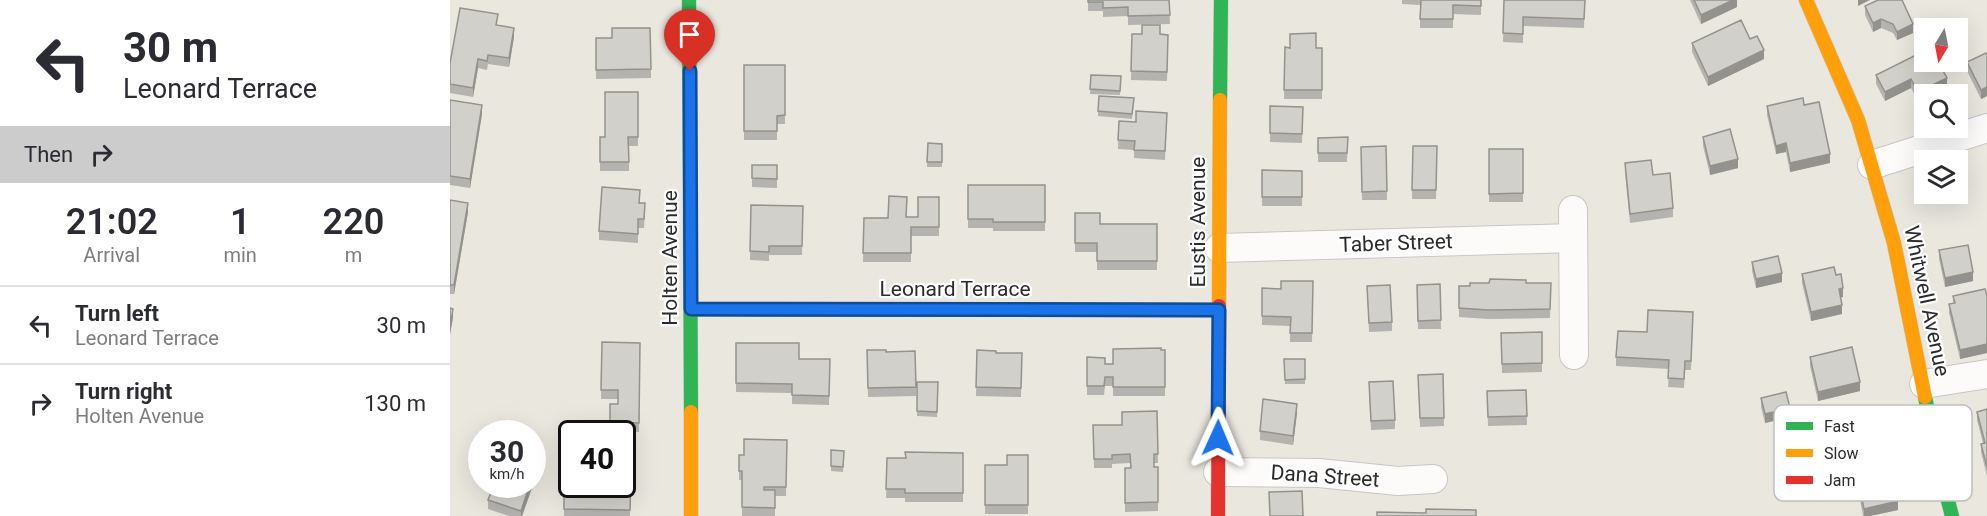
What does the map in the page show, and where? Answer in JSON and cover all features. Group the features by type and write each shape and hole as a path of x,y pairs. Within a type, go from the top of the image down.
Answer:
{"street":[{"name":"Holten Avenue","path":"689,0 691,516"},
{"name":"Eustis Avenue","path":"1218,516 1221,0"},
{"name":"Whitwell Avenue","path":"1806,0 1858,120 1872,165 1894,243 1928,405"},
{"path":"1872,165 1987,128"},
{"name":"Taber Street","path":"1219,248 1573,224 1574,356"},
{"name":"Leonard Terrace","path":"691,309 1219,310"},
{"path":"1924,384 1987,374"},
{"name":"Dana Street","path":"1218,472 1319,473 1398,481 1433,479"},
{"name":"Whitwell Avenue","path":"1948,501 1952,516"}],"building":[{"path":"1088,0 1169,0 1170,15 1128,16 1128,7 1103,8 1103,2 1088,2"},
{"path":"1421,0 1481,0 1481,6 1453,5 1453,19 1420,19"},
{"path":"1504,0 1585,0 1584,19 1523,17 1523,34 1503,33"},
{"path":"1694,0 1733,0 1701,15"},
{"path":"1878,0 1902,0 1913,24 1897,32 1893,24 1881,19 1873,23 1865,6"},
{"path":"460,8 498,14 496,25 514,28 509,58 488,55 487,61 478,59 473,88 450,84 450,63"},
{"path":"1741,20 1750,39 1757,36 1764,50 1708,77 1692,43"},
{"path":"1142,25 1160,25 1160,34 1168,35 1167,72 1131,71 1132,34 1142,34"},
{"path":"612,28 650,28 651,69 596,70 596,38 612,38"},
{"path":"1316,33 1316,48 1322,48 1322,90 1284,90 1285,47 1290,48 1290,34"},
{"path":"1986,53 1987,87 1981,90 1968,62"},
{"path":"1914,56 1914,72 1944,72 1947,78 1935,84 1914,85 1911,79 1885,92 1876,75"},
{"path":"744,65 785,65 785,115 777,116 777,131 744,131"},
{"path":"1091,75 1121,76 1120,91 1090,89"},
{"path":"605,92 638,92 638,137 628,137 629,162 600,162 600,137 605,137"},
{"path":"1099,96 1134,98 1132,114 1098,111"},
{"path":"1803,98 1804,105 1819,102 1830,154 1790,163 1786,143 1776,146 1767,106"},
{"path":"450,100 482,105 470,179 450,176"},
{"path":"1270,106 1303,107 1302,134 1270,133"},
{"path":"1136,111 1167,113 1165,151 1134,150 1135,141 1118,140 1119,121 1136,122"},
{"path":"1730,129 1738,159 1710,166 1703,137"},
{"path":"1348,137 1347,153 1318,153 1318,138"},
{"path":"928,143 942,144 942,162 927,162"},
{"path":"1386,146 1387,191 1362,192 1361,147"},
{"path":"1413,146 1437,146 1436,190 1412,190"},
{"path":"1489,149 1523,149 1523,193 1489,194"},
{"path":"1651,160 1653,175 1670,173 1673,208 1630,214 1625,163"},
{"path":"752,165 777,165 777,179 752,178"},
{"path":"1262,170 1302,171 1302,197 1262,197"},
{"path":"968,185 1045,185 1045,222 993,222 993,219 968,219"},
{"path":"602,187 640,190 639,203 645,203 644,219 638,219 638,234 599,231"},
{"path":"889,196 907,197 906,217 918,217 918,197 939,197 939,227 911,227 911,253 863,253 864,218 888,218"},
{"path":"450,200 468,203 454,285 450,285"},
{"path":"751,205 803,206 802,246 769,246 769,252 750,251"},
{"path":"1075,213 1100,213 1100,224 1157,224 1157,261 1097,261 1097,243 1075,243"},
{"path":"1968,245 1973,272 1945,278 1939,250"},
{"path":"1778,256 1782,273 1756,279 1752,262"},
{"path":"1834,267 1836,275 1841,274 1843,288 1839,289 1842,305 1811,312 1802,274"},
{"path":"1490,279 1551,283 1550,309 1459,308 1459,286 1470,286 1470,283 1489,283"},
{"path":"1281,281 1313,281 1312,333 1290,333 1291,317 1262,316 1262,288 1281,289"},
{"path":"1440,284 1441,320 1418,321 1417,285"},
{"path":"1390,285 1392,322 1369,323 1367,286"},
{"path":"1985,289 1987,344 1960,350 1949,304 1955,303 1953,296"},
{"path":"450,308 453,309 450,326"},
{"path":"1648,310 1693,312 1691,361 1685,361 1684,379 1668,378 1669,360 1616,357 1618,331 1647,332"},
{"path":"1542,332 1542,363 1502,364 1501,333"},
{"path":"602,342 640,343 639,423 636,423 636,420 610,420 610,404 618,404 618,390 601,390"},
{"path":"736,343 799,343 799,359 830,359 829,396 792,395 792,384 736,383"},
{"path":"1852,347 1860,382 1818,392 1810,357"},
{"path":"1161,348 1165,350 1165,387 1113,387 1113,377 1105,377 1104,386 1087,386 1087,357 1105,358 1105,364 1113,364 1113,349"},
{"path":"867,350 915,351 916,387 868,388"},
{"path":"977,350 1022,353 1021,388 976,387"},
{"path":"1284,359 1305,359 1305,379 1285,380"},
{"path":"1443,374 1444,418 1420,418 1418,375"},
{"path":"1393,381 1395,420 1371,421 1369,382"},
{"path":"917,382 938,382 937,412 917,411"},
{"path":"1526,390 1527,416 1488,417 1487,391"},
{"path":"1786,392 1789,405 1774,405 1774,412 1765,414 1761,398"},
{"path":"1263,399 1297,404 1293,436 1260,431"},
{"path":"1987,409 1987,467 1981,444 1985,443 1977,412"},
{"path":"1157,411 1158,454 1154,454 1154,467 1158,467 1158,502 1125,503 1125,468 1131,468 1130,454 1112,455 1112,459 1094,459 1093,425 1122,425 1122,412"},
{"path":"744,439 787,440 786,487 764,487 764,490 775,490 775,508 742,507 742,471 739,471 739,455 744,455"},
{"path":"831,450 844,451 843,467 831,466"},
{"path":"905,452 963,453 963,493 905,493 905,489 886,489 887,458 906,458"},
{"path":"1007,455 1028,455 1028,505 985,505 985,465 1007,465"},
{"path":"1302,491 1303,516 1270,516 1269,492"},
{"path":"489,498 525,498 521,511 488,500"},
{"path":"564,498 630,498 630,510 564,509"},
{"path":"1862,501 1898,501 1864,509"},
{"path":"1426,509 1476,510 1476,516 1377,516 1377,512 1426,513"}],"traffic: fast":[{"path":"689,0 691,412"},
{"path":"1220,100 1221,0"},
{"path":"691,309 1219,310"},
{"path":"1925,397 1927,405"},
{"path":"1948,501 1952,516"}],"traffic: slow":[{"path":"1806,0 1858,120 1894,243 1925,397"},
{"path":"1219,306 1220,100"},
{"path":"691,412 691,516"}],"traffic: jam":[{"path":"1218,516 1219,306"}],"route":[{"path":"690,71 691,309 1219,310 1218,438"}]}
